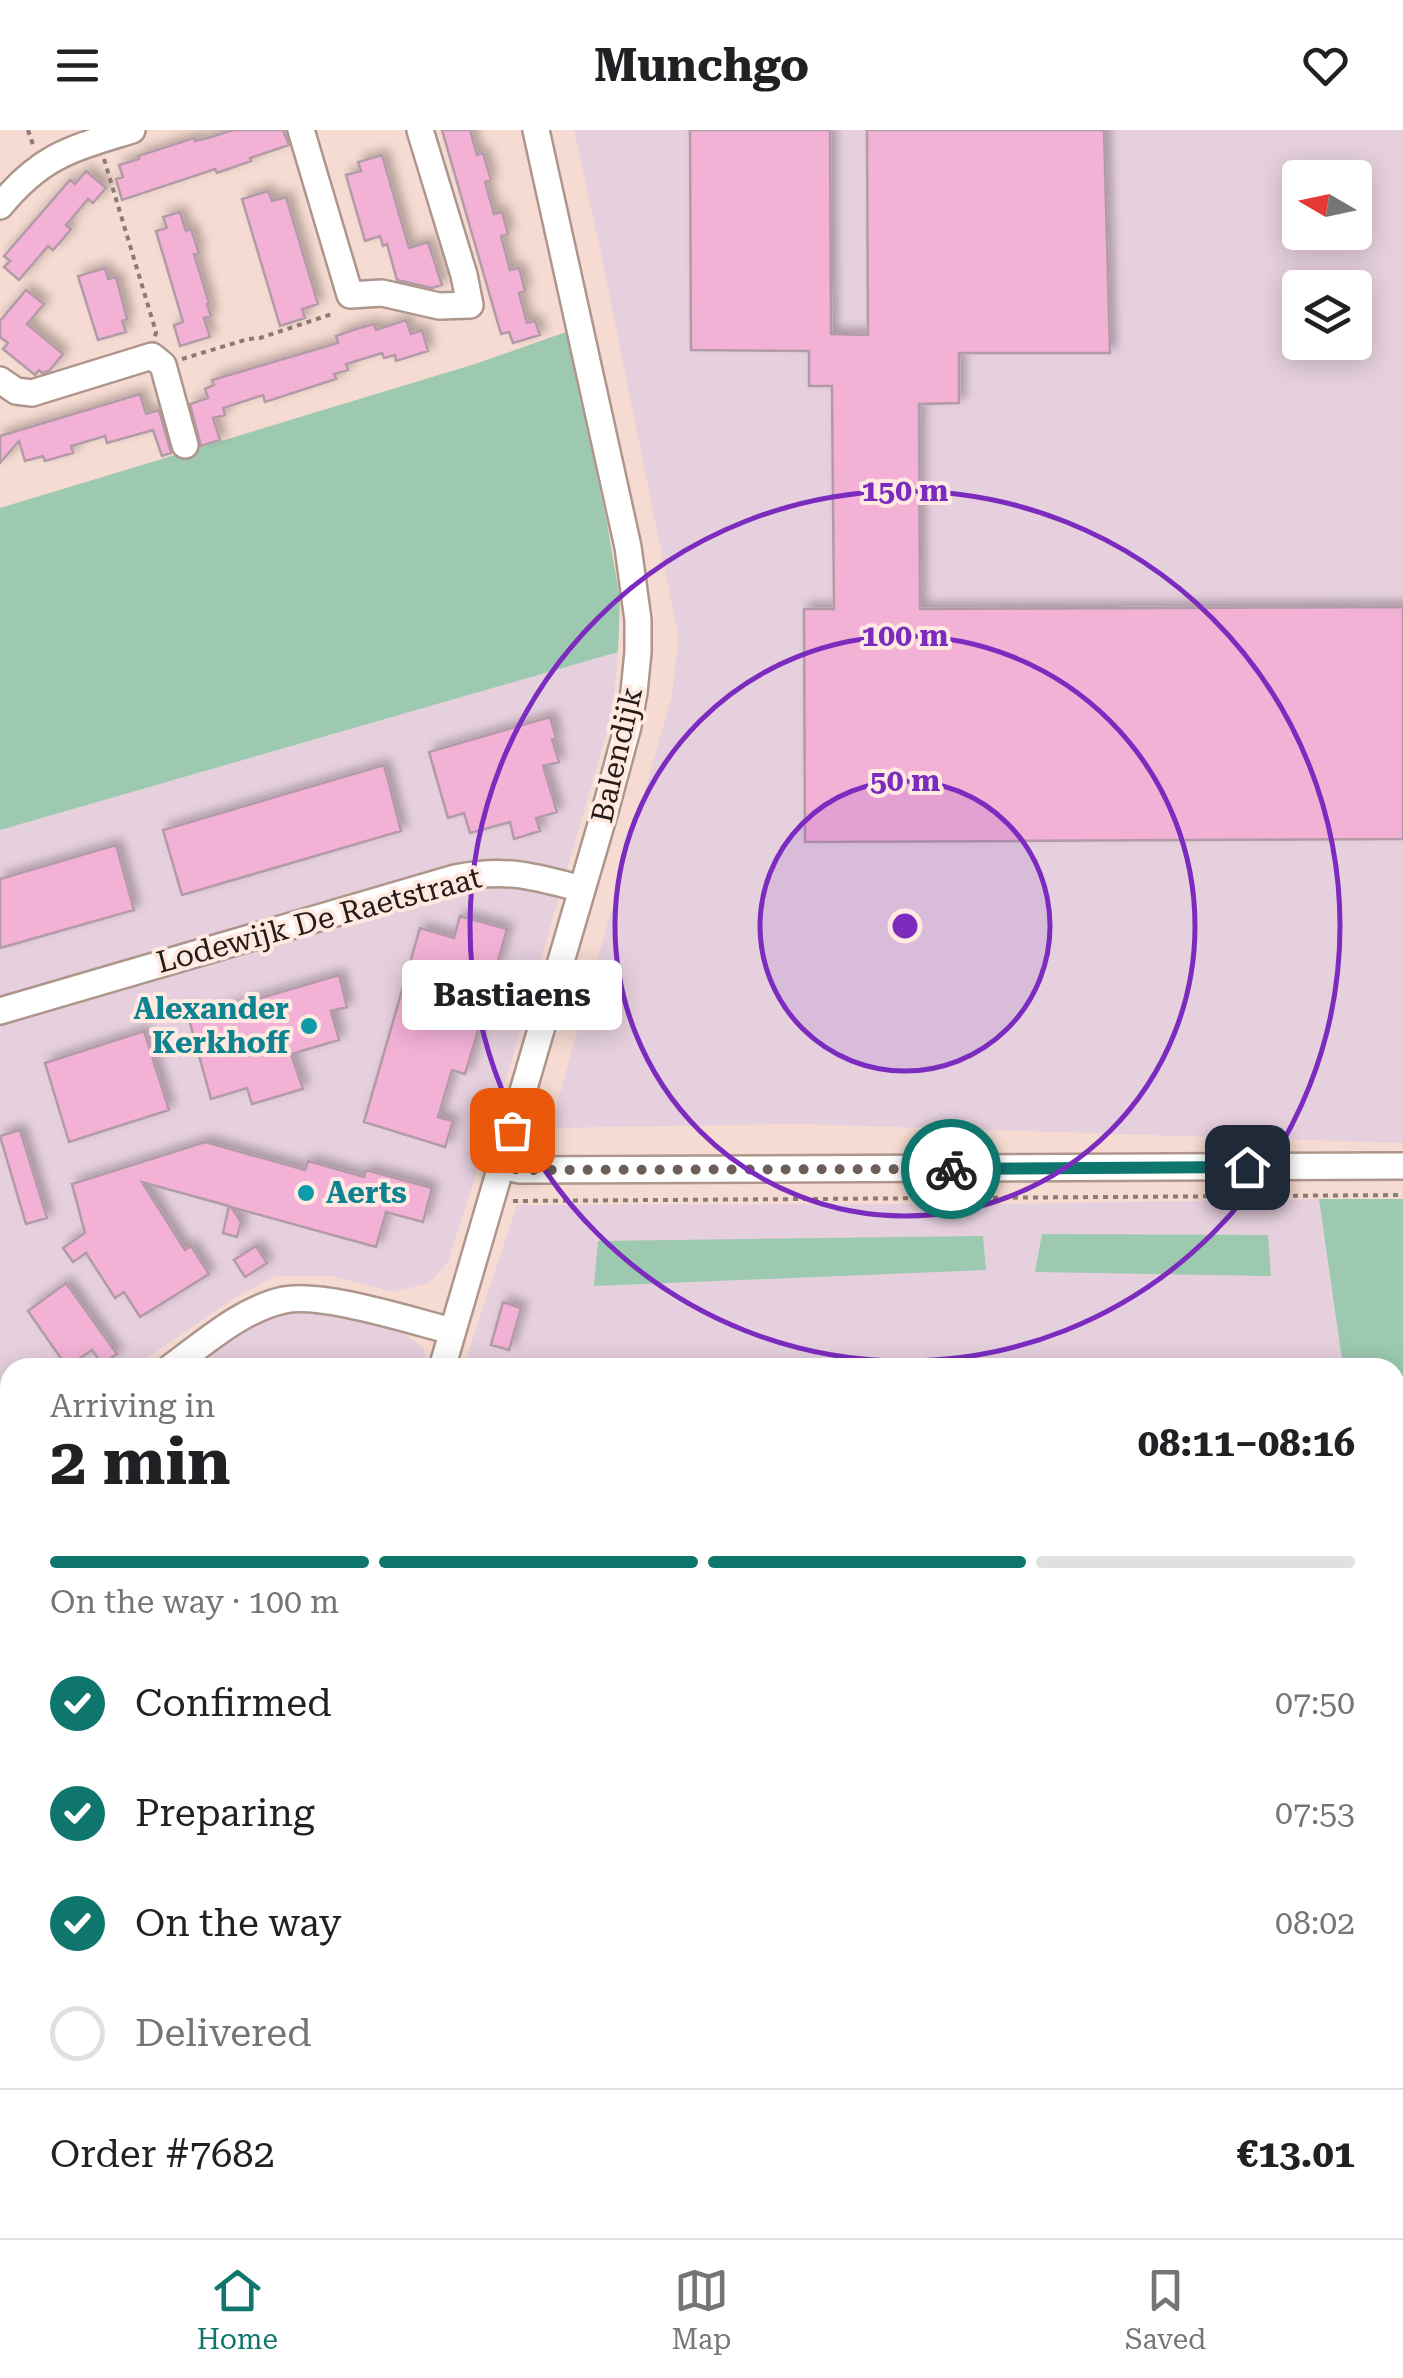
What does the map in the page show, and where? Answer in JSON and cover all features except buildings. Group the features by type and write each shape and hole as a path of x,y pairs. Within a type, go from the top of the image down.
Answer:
{"street":[{"path":"0,206 25,178 62,153 132,130"},
{"path":"301,130 350,296 382,293 439,306 470,305 420,130"},
{"name":"Balendijk","path":"445,1358 628,726 638,652 638,620 628,547 536,130"},
{"path":"0,380 16,391 32,394 158,360 186,444"},
{"name":"Lodewijk De Raetstraat","path":"0,1010 454,878 508,872 582,889"},
{"path":"500,1166 520,1170 1403,1166"},
{"path":"184,1358 238,1320 284,1300 333,1303 452,1332"}],"path":[{"path":"99,140 156,332 158,360 260,338 338,312 350,296"},
{"path":"512,1201 1403,1195"}],"shaded area":[{"path":"574,130 1403,130 1403,1143 799,1124 550,1128 672,695 679,639"},
{"path":"618,652 613,711 507,1076 448,1262 429,1283 394,1292 331,1276 276,1276 233,1299 147,1358 0,1358 0,830"},
{"path":"1319,1199 1342,1358 466,1358 517,1205"},
{"path":"282,1312 348,1313 395,1327 424,1349 426,1358 206,1358 247,1329"}],"green space":[{"path":"566,332 620,599 618,652 0,830 0,508 475,364"},
{"path":"1319,1199 1403,1199 1403,1358 1342,1358"},
{"path":"1042,1234 1268,1235 1271,1276 1035,1272"},
{"path":"983,1236 986,1270 594,1286 598,1241"}],"way so far":[{"path":"512,1130 500,1166 520,1170 951,1169"}],"place":[{"name":"Alexander Kerkhoff","path":"309,1026"},
{"name":"Bastiaens","path":"512,1130"},
{"name":"Aerts","path":"306,1193"}],"route":[{"path":"951,1169 1247,1167"}]}
